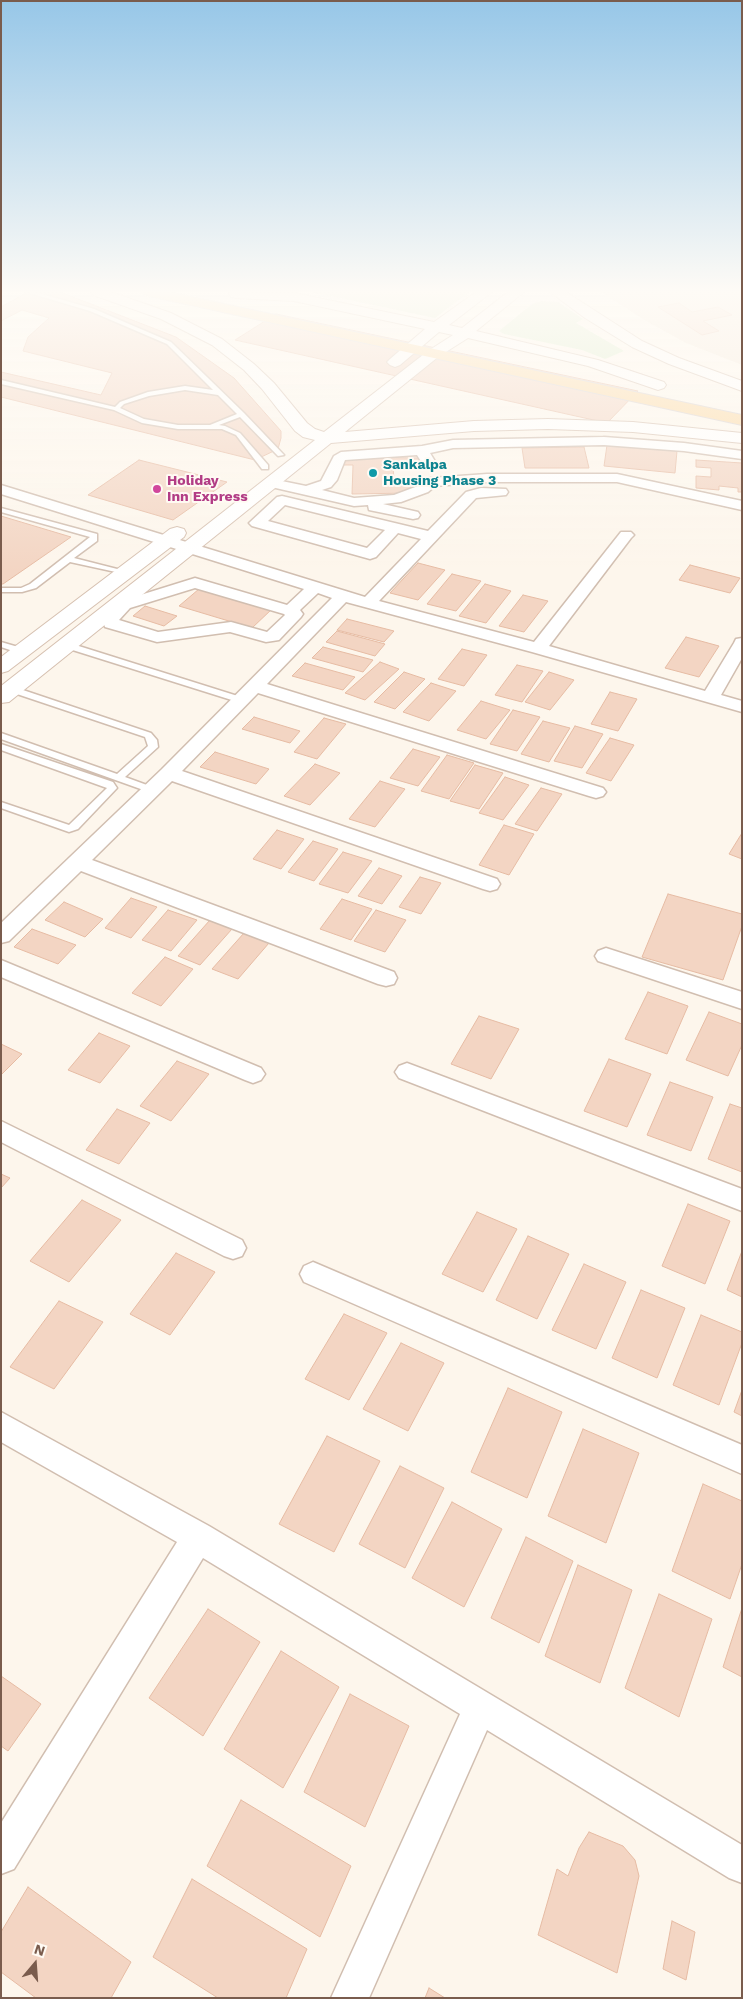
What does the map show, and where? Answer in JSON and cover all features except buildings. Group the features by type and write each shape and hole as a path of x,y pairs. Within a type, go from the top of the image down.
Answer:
{"main road":[{"path":"579,385 742,420"},
{"path":"659,385 677,389"}],"street":[{"path":"267,385 301,428 309,433 328,438 349,438 474,426 548,424 642,427 742,438"},
{"path":"6,693 252,498 280,456 367,385"},
{"path":"250,478 268,475 328,438 394,385"},
{"path":"307,491 326,484 332,477 340,456 422,450 453,444 604,441 684,447 742,454"},
{"path":"354,502 396,499 423,489 431,482 433,476 422,450"},
{"path":"268,475 307,491 413,515"},
{"path":"431,482 487,478 617,478 742,506"},
{"path":"1,489 343,596 538,648 742,706"},
{"path":"369,602 471,495 481,492 610,490 742,518"},
{"path":"252,498 277,505"},
{"path":"395,528 370,554 257,523 282,500 432,537"},
{"path":"234,512 261,519"},
{"path":"1,668 189,524"},
{"path":"538,648 626,536"},
{"path":"195,583 290,611 295,614 274,636 266,638 231,627 157,637 112,623 110,618 124,605 195,583"},
{"path":"290,611 316,587"},
{"path":"1,936 152,790 343,596"},
{"path":"710,698 742,643"},
{"path":"255,686 596,792"},
{"path":"169,773 490,884"},
{"path":"78,862 386,978"},
{"path":"606,956 742,1001"},
{"path":"1,968 253,1074"},
{"path":"407,1072 742,1200"},
{"path":"1,1131 234,1248"},
{"path":"313,1274 742,1460"},
{"path":"1,1426 198,1537 742,1865"},
{"path":"1,1856 198,1537"},
{"path":"350,1998 480,1707"}],"lane":[{"path":"15,385 116,409 142,421 178,427 223,427 238,434 268,475"},
{"path":"212,385 242,414 280,456"},
{"path":"116,409 122,403 148,394 185,388 220,393"},
{"path":"207,426 242,414"},
{"path":"1,510 94,536 94,539 33,586 22,590 1,590"},
{"path":"68,559 125,572"},
{"path":"1,644 22,652"},
{"path":"66,645 241,700"},
{"path":"6,693 148,735 152,740 153,747 120,777"},
{"path":"1,736 152,790"},
{"path":"1,747 110,784 112,788 74,827 69,829 1,805"}],"place":[{"name":"Sankalpa Housing Phase 3","path":"373,473"},
{"name":"Holiday Inn Express","path":"157,489"}]}
